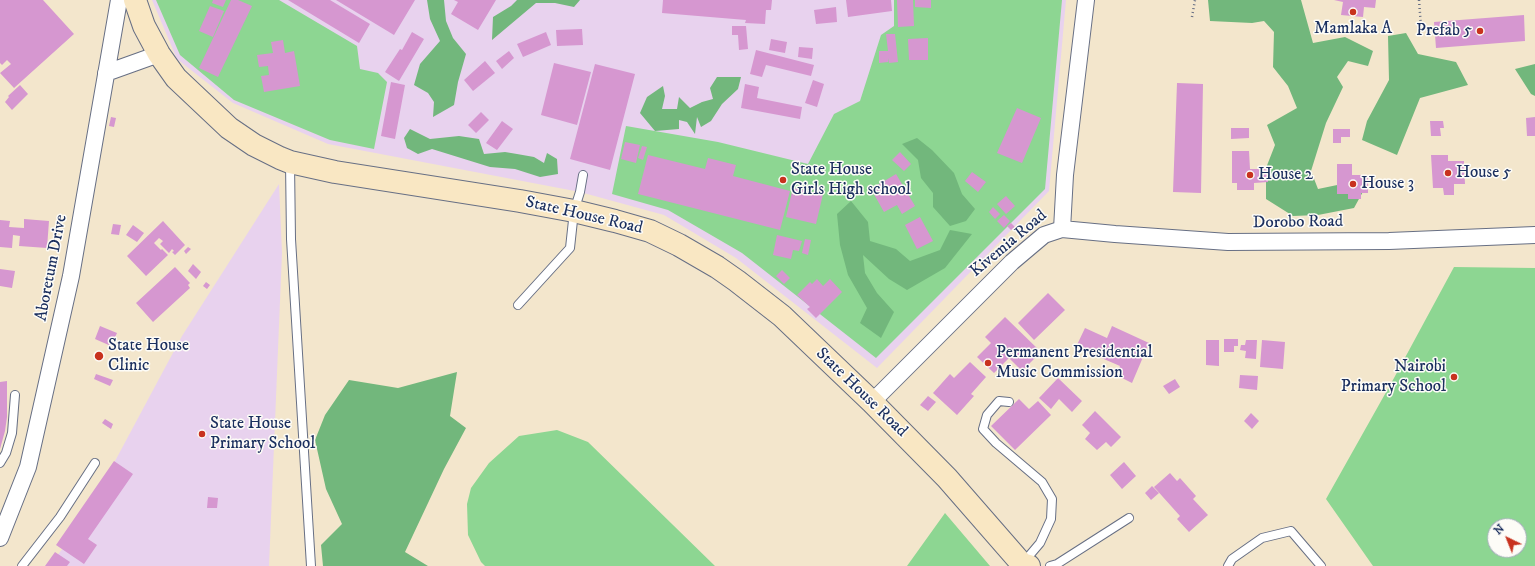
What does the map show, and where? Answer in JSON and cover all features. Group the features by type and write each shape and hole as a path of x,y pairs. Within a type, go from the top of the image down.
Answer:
{"street":[{"name":"Aboretum Drive","path":"0,538 28,466 71,276 119,0"},
{"name":"State House Road","path":"135,0 144,26 158,54 176,78 229,128 254,145 290,162 335,172 520,201 615,220 650,231 679,245 717,267 737,280 782,316 872,402 947,478 1026,565"},
{"name":"Kivemia Road","path":"872,402 1012,262 1044,235 1062,228 1065,175 1086,0"},
{"path":"106,74 158,54"},
{"name":"Dorobo Road","path":"1062,228 1115,234 1228,242 1389,241 1535,235"}],"lane":[{"path":"290,162 291,239 310,566"},
{"path":"518,305 570,248 574,211 583,174"},
{"path":"0,463 6,453 11,438 15,395"},
{"path":"1009,402 999,401 987,415 983,429 996,443 1042,482 1052,499 1051,519 1040,543 1026,565"},
{"path":"22,566 60,517 95,463"},
{"path":"1050,566 1057,564 1129,518"},
{"path":"1228,566 1232,559 1262,538 1291,531 1320,566"}],"path":[{"path":"1192,17 1195,0"},
{"path":"1419,0 1421,27"}],"shaded area":[{"name":"State House Girls High school","path":"152,0 1066,0 1049,191 877,368 736,258 664,215 580,192 328,144 233,103 177,59"},
{"name":"State House Primary School","path":"279,184 282,253 269,566 48,566 77,532 182,336"}],"green space":[{"path":"156,0 279,0 357,46 360,69 378,73 387,82 374,149 330,140 234,100 180,55"},
{"path":"427,0 444,0 446,21 453,38 466,54 458,82 454,105 433,117 434,102 428,93 414,85 420,64 440,41 430,19"},
{"path":"517,0 580,0 574,7 555,3 536,3 492,40 493,17 511,6"},
{"path":"894,0 1062,0 1045,189 876,358 742,253 668,210 612,194 626,126 718,142 808,164 834,114 860,101 881,35 894,26"},
{"path":"1208,0 1301,0 1313,43 1345,37 1373,51 1368,66 1348,61 1337,77 1343,87 1326,123 1311,171 1318,189 1342,184 1365,188 1354,208 1318,215 1293,216 1266,199 1266,168 1275,145 1267,125 1297,108 1288,86 1273,67 1274,32 1264,21 1252,23 1210,21"},
{"path":"1406,33 1418,54 1456,62 1468,85 1420,98 1397,155 1362,140 1367,121 1389,80 1388,36"},
{"path":"1535,64 1535,96 1531,94 1515,69"},
{"path":"717,77 741,77 738,89 722,104 711,121 701,127 697,117 695,134 687,122 679,120 679,129 655,131 640,113 647,97 663,86 665,96 662,109 677,109 679,97 690,108 702,102 713,99 710,88"},
{"path":"410,129 430,139 459,136 479,139 484,154 505,152 534,157 544,163 547,153 557,159 558,174 540,177 515,169 490,167 432,149 418,154 407,148 404,138"},
{"path":"917,138 932,150 954,173 962,194 975,209 966,221 950,226 933,207 933,193 921,178 918,160 902,144"},
{"path":"851,201 868,222 870,241 896,249 910,261 940,250 950,230 972,234 945,268 907,290 889,279 863,255 865,273 877,293 894,312 881,338 860,323 867,308 848,275 840,245 837,214"},
{"name":"Nairobi Primary School","path":"1454,267 1535,268 1535,566 1373,566 1326,499"},
{"path":"457,372 450,416 466,428 444,469 405,552 428,566 323,566 321,545 342,524 326,489 315,440 325,415 349,380 398,388"},
{"path":"557,430 588,442 715,566 485,566 481,562 468,535 467,504 471,488 489,463 519,436"},
{"path":"945,513 990,566 907,566"}],"building":[{"path":"0,0 43,0 74,34 14,88 0,73 11,64 7,60 2,65 0,63"},
{"path":"213,0 226,0 223,7 212,3"},
{"path":"231,0 238,0 252,6 218,77 199,68"},
{"path":"288,0 330,0 370,24 359,43"},
{"path":"336,0 415,0 394,35"},
{"path":"454,0 496,0 478,30 451,14 458,2"},
{"path":"663,0 772,0 771,10 766,10 765,24 745,23 746,20 662,13"},
{"path":"846,0 891,0 892,11 848,17"},
{"path":"897,0 913,0 914,26 898,27"},
{"path":"915,0 931,0 931,8 915,7"},
{"name":"Mamlaka A","path":"1334,0 1376,0 1375,8 1364,7 1363,17 1341,15 1343,2"},
{"path":"210,6 224,11 213,37 199,31"},
{"path":"836,7 837,22 816,24 814,10"},
{"name":"Prefab 5","path":"1524,15 1525,41 1436,48 1434,22"},
{"path":"732,26 746,26 748,49 739,50 738,35 732,35"},
{"path":"582,29 583,45 557,46 556,30"},
{"path":"412,32 424,39 399,81 385,72 400,49 402,50"},
{"path":"546,32 551,45 523,57 517,44"},
{"path":"886,34 895,34 898,62 889,63 888,58 888,62 879,63 879,51 888,51"},
{"path":"928,38 928,60 909,60 908,39"},
{"path":"771,39 787,42 785,53 769,50"},
{"path":"283,40 285,53 294,51 300,86 264,92 261,76 269,75 268,66 259,67 257,55 273,53 271,42"},
{"path":"799,47 813,48 812,59 798,57"},
{"path":"756,50 814,65 811,76 766,65 762,77 750,74"},
{"path":"509,51 514,58 502,69 496,61"},
{"path":"485,61 495,73 473,91 464,80"},
{"path":"554,63 591,72 577,125 541,115"},
{"path":"595,64 635,74 610,170 570,159"},
{"path":"813,80 824,84 817,107 805,103"},
{"path":"391,82 405,85 395,139 381,136"},
{"path":"1177,83 1203,84 1201,193 1173,192"},
{"path":"745,84 759,87 757,98 802,107 800,119 741,108"},
{"path":"20,85 28,94 12,110 5,102 9,97 8,96"},
{"path":"1017,108 1041,118 1022,163 997,153"},
{"path":"481,112 489,120 476,133 468,125"},
{"path":"111,117 116,118 114,127 109,126"},
{"path":"1535,117 1535,136 1527,136 1526,118"},
{"path":"502,121 513,129 497,150 486,143"},
{"path":"1430,121 1443,121 1444,128 1440,128 1441,136 1431,136"},
{"path":"1231,128 1249,128 1249,138 1231,139"},
{"path":"1333,129 1350,129 1350,137 1341,137 1341,143 1333,143"},
{"path":"625,142 640,145 636,163 621,159"},
{"path":"642,146 647,147 643,160 638,158"},
{"name":"House 2","path":"1232,151 1249,151 1250,169 1268,169 1268,182 1254,183 1254,190 1237,190 1237,183 1232,183"},
{"path":"900,152 911,164 904,171 892,160"},
{"path":"648,155 705,169 708,158 736,165 733,176 790,191 780,230 638,194"},
{"name":"House 5","path":"1431,155 1448,155 1448,161 1464,161 1465,184 1454,184 1454,195 1444,195 1443,188 1433,188"},
{"name":"House 3","path":"1337,164 1352,164 1352,175 1368,175 1368,193 1361,193 1361,199 1348,199 1348,194 1337,194"},
{"path":"972,172 986,182 978,192 965,181"},
{"path":"896,174 915,206 902,214 897,205 884,212 871,189"},
{"path":"793,188 823,194 816,224 786,217"},
{"path":"1006,196 1015,206 1006,214 997,204"},
{"path":"993,207 1000,214 995,219 989,212"},
{"path":"1004,215 1010,221 1004,228 997,221"},
{"path":"920,217 933,241 917,249 905,225"},
{"path":"24,219 49,221 47,248 19,246 20,236 13,235 12,248 0,247 0,220 10,221 9,227 24,228"},
{"path":"163,221 185,245 175,255 172,252 174,251 172,249 169,253 160,244 163,241 159,238 154,243 168,255 146,276 127,256"},
{"path":"1011,223 1015,227 1011,230 1007,226"},
{"path":"113,224 121,225 119,235 111,234"},
{"path":"133,225 144,233 137,242 126,235"},
{"path":"777,235 802,241 799,251 793,250 791,259 773,255"},
{"path":"805,239 811,240 808,255 802,253"},
{"path":"188,247 191,249 186,254 184,251"},
{"path":"193,264 201,272 196,279 188,271"},
{"path":"175,267 190,283 188,285 190,288 153,322 136,303"},
{"path":"0,269 15,271 12,288 0,286"},
{"path":"782,270 790,278 784,284 776,276"},
{"path":"817,279 823,286 830,279 842,292 816,318 807,309 810,307 797,295 810,282 812,284"},
{"path":"206,282 210,285 207,289 203,286"},
{"path":"1048,293 1065,310 1034,340 1018,323"},
{"path":"1005,317 1041,352 1022,371 1009,358 994,373 977,357 991,343 985,337"},
{"path":"100,326 117,333 111,346 95,339"},
{"path":"1112,326 1149,343 1132,383 1116,375 1120,366 1076,347 1085,328 1107,338"},
{"path":"1224,339 1238,339 1238,346 1234,346 1234,352 1224,352"},
{"path":"1206,340 1219,340 1219,366 1206,365"},
{"path":"1246,340 1257,340 1256,359 1245,358 1246,351 1240,350 1241,345 1245,345"},
{"path":"1262,340 1285,342 1283,369 1260,367"},
{"path":"133,341 139,342 137,350 131,351"},
{"path":"970,362 986,377 971,394 974,396 957,415 933,393 950,374 954,378"},
{"path":"96,374 113,380 110,386 94,379"},
{"path":"1240,375 1258,376 1257,390 1239,388"},
{"path":"1058,378 1082,401 1072,412 1059,399 1051,409 1039,398"},
{"path":"1175,379 1180,387 1169,394 1163,386"},
{"path":"7,381 7,417 0,449 0,382"},
{"path":"928,396 936,402 928,411 920,405"},
{"path":"1019,399 1029,409 1038,401 1051,415 1015,450 991,426"},
{"path":"1095,411 1121,437 1111,447 1106,442 1097,450 1085,439 1090,433 1082,425"},
{"path":"1251,413 1259,421 1252,429 1244,421"},
{"path":"105,419 113,424 111,429 102,423"},
{"path":"114,461 133,474 88,539 97,545 84,564 56,545"},
{"path":"1124,462 1136,476 1122,489 1110,475"},
{"path":"1170,473 1177,481 1180,478 1196,496 1193,499 1208,515 1189,532 1177,519 1180,516 1154,487"},
{"path":"1152,486 1159,493 1151,500 1145,493"},
{"path":"208,497 218,498 217,508 207,508"},
{"path":"55,552 70,562 67,566 45,566"}],"place":[{"name":"Mamlaka A","path":"1353,12"},
{"name":"Prefab 5","path":"1480,31"},
{"name":"House 5","path":"1448,173"},
{"name":"House 2","path":"1250,175"},
{"name":"State House Girls High school","path":"783,180"},
{"name":"House 3","path":"1353,184"},
{"name":"State House Clinic","path":"99,356"},
{"name":"Permanent Presidential Music Commission","path":"988,363"},
{"name":"Nairobi Primary School","path":"1454,377"},
{"name":"State House Primary School","path":"202,434"}]}
